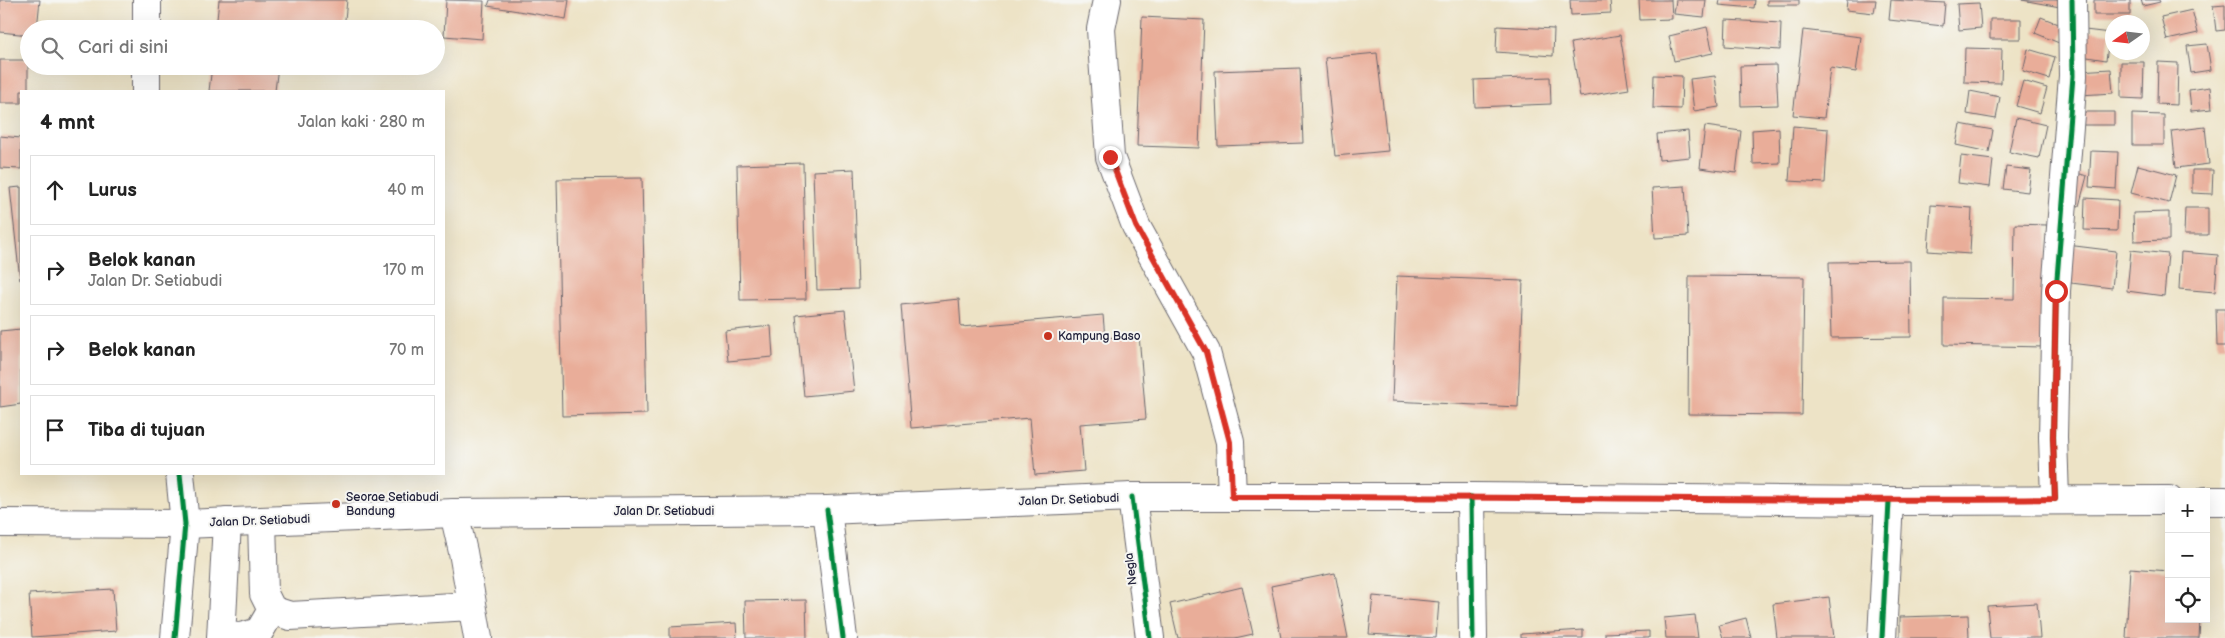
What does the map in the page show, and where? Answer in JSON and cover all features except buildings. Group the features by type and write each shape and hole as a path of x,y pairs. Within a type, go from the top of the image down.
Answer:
{"main road":[{"path":"147,0 147,20"},
{"path":"1107,0 1101,29 1110,157 1136,226 1206,352 1230,442 1232,497"},
{"path":"2055,499 2053,437 2056,291 2073,76 2072,0"},
{"path":"146,75 146,90"},
{"path":"175,638 185,524 180,475"},
{"path":"1471,496 1473,638"},
{"name":"Jalan Dr. Setiabudi","path":"0,523 185,524 454,513 827,510 1132,497 1471,496 1888,501 2165,500"},
{"name":"Negla","path":"1132,497 1150,638"},
{"path":"1882,638 1888,501"},
{"path":"2210,501 2225,501"},
{"path":"827,510 843,638"},
{"path":"454,513 478,638"},
{"path":"262,521 264,594 272,610 290,616 472,606"},
{"path":"227,522 221,637 241,637 259,632 272,610"}],"cycle path":[{"path":"2055,499 2053,437 2056,291 2073,76 2072,0"},
{"path":"175,638 185,524 180,475"},
{"path":"1132,497 1150,638"},
{"path":"1471,497 1473,638"},
{"path":"1882,638 1889,501"},
{"path":"827,510 843,638"}],"place":[{"name":"Kampung Baso","path":"1048,336"},
{"name":"Seorae Setiabudi Bandung","path":"336,504"}],"route":[{"path":"1110,157 1136,226 1206,352 1230,442 1232,497 1471,496 1888,501 2055,499 2053,437 2056,291"}]}
